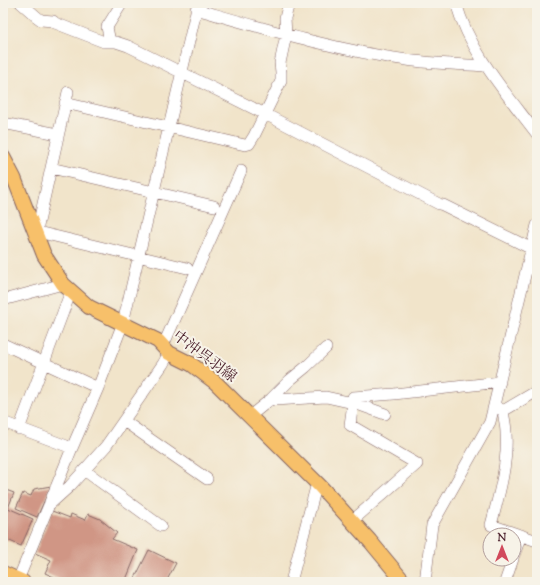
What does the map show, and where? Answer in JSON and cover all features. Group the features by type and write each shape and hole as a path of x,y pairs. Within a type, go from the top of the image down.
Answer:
{"main road":[{"name":"中沖呉羽線","path":"3,157 14,178 44,255 67,287 89,307 158,341 166,349 191,364 210,378 317,484 370,541 404,582"},
{"path":"3,573 21,581"}],"street":[{"path":"21,3 41,20 53,21 55,24 107,42 116,42 128,46 532,249"},
{"path":"107,42 107,27 122,3"},
{"path":"65,103 247,144 265,114 281,81 282,72 280,63 286,35 286,18 289,3"},
{"path":"456,3 470,39 480,58 537,134"},
{"path":"21,581 49,505 124,323 197,6 286,35 342,49 407,60 486,66"},
{"path":"36,235 68,92"},
{"path":"3,123 58,134"},
{"path":"51,168 214,206"},
{"path":"49,505 70,486 106,446 163,364 166,349 241,171"},
{"path":"496,527 491,525 499,496 506,455 506,433 499,408 500,382 537,225"},
{"path":"36,235 42,233 187,268"},
{"path":"3,300 67,287 44,363 19,428"},
{"path":"3,344 98,388"},
{"path":"250,416 271,399 326,348"},
{"path":"352,522 417,464 350,425 353,397 500,382"},
{"path":"426,582 432,525 490,422 499,408 537,391"},
{"path":"271,399 326,397 360,405 384,414"},
{"path":"124,421 207,479"},
{"path":"3,422 72,448"},
{"path":"84,470 161,526"},
{"path":"291,582 317,484"},
{"path":"522,536 537,541"},
{"path":"504,582 510,567"}],"building":[{"path":"51,486 37,517 16,508 23,493 31,496 34,489"},
{"path":"6,490 14,493 8,508 33,519 21,546 3,538 3,496"},
{"path":"52,511 70,518 71,514 85,520 88,514 100,519 117,533 112,539 138,550 125,582 65,582 45,573 51,560 35,553"},
{"path":"149,550 176,563 166,582 133,582"}]}
